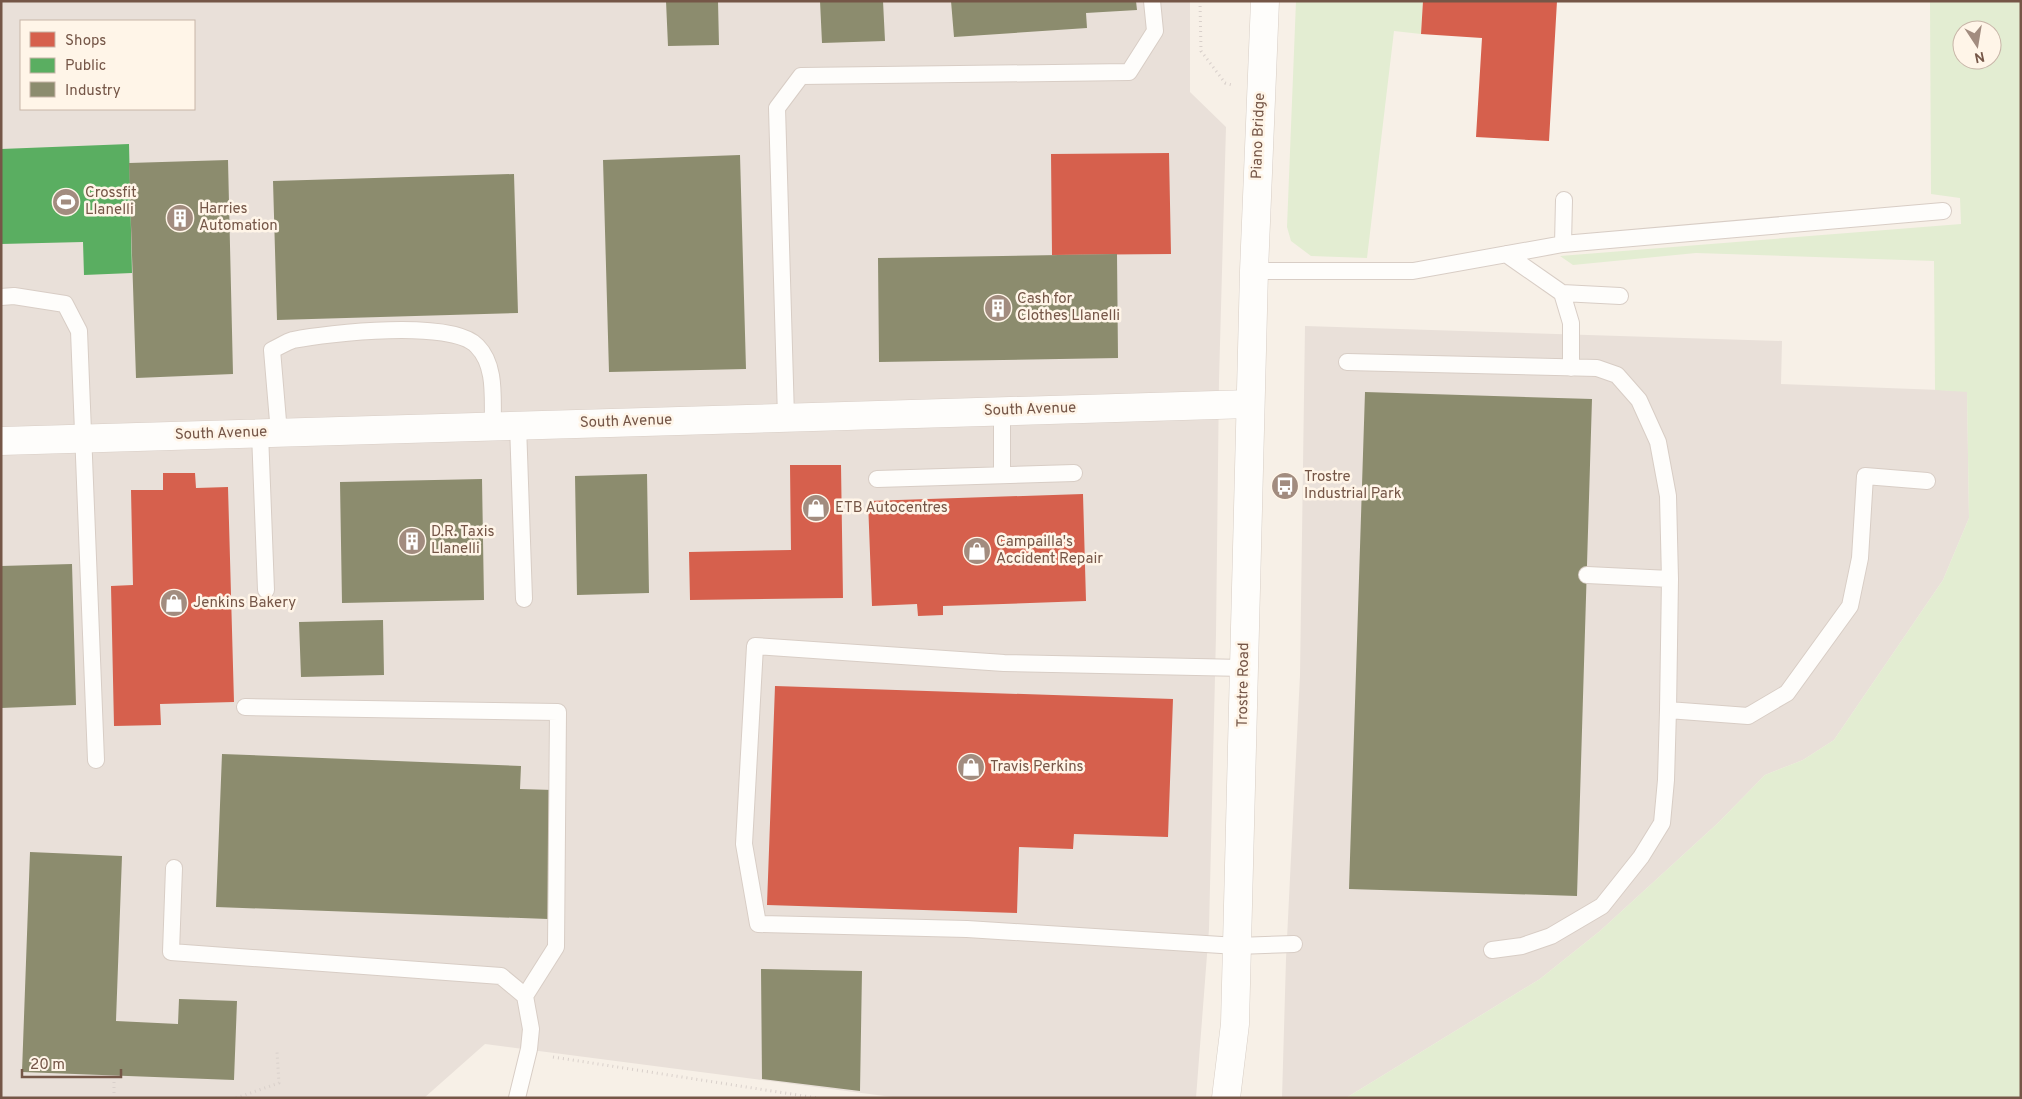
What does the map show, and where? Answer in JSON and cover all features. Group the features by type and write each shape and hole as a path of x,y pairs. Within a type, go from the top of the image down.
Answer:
{"street":[{"name":"Piano Bridge","path":"1254,271 1265,1"},
{"name":"Trostre Road","path":"1226,1098 1235,1024 1254,271"},
{"name":"South Avenue","path":"1,441 1250,404"}],"lane":[{"path":"786,417 777,108 801,76 1129,72 1155,31 1152,1"},
{"path":"1563,244 1564,200"},
{"path":"1254,271 1413,271 1563,244 1943,211"},
{"path":"1506,254 1562,293 1620,296"},
{"path":"1562,293 1571,323 1571,368"},
{"path":"1,296 14,296 64,304 79,331 96,760"},
{"path":"266,590 272,350 291,341 380,331 424,330 456,335 476,344 487,358 506,426 524,599"},
{"path":"1347,362 1597,368 1617,375 1640,400 1658,442 1666,487 1670,579 1666,780 1662,823 1641,858 1602,906 1551,936 1522,946 1492,950"},
{"path":"1002,411 1002,475"},
{"path":"877,479 1074,473"},
{"path":"1668,710 1748,716 1787,693 1850,606 1860,558 1865,476 1927,481"},
{"path":"1587,575 1670,579"},
{"path":"1244,668 1004,664 755,646 744,844 758,924 967,929 1237,946 1294,944"},
{"path":"245,707 558,712 556,947 525,996"},
{"path":"174,868 171,952 501,976 525,996 531,1029 529,1049 517,1098"}],"path":[{"path":"1200,1 1202,51 1225,83 1261,92"},
{"path":"236,1098 279,1082 277,1052"},
{"path":"551,1057 817,1098"},
{"path":"114,1076 114,1098"}],"shaded area":[{"path":"1,1 1190,1 1190,92 1226,127 1219,380 1216,635 1209,929 1196,1098 900,1098 485,1044 424,1098 1,1098"},
{"path":"1305,326 1782,341 1781,384 1967,391 1969,518 1943,580 1834,740 1803,760 1765,775 1718,823 1600,931 1540,979 1346,1098 1282,1098 1286,959 1300,675"}],"green space":[{"path":"1296,1 1423,1 1421,34 1394,31 1367,258 1311,256 1291,241 1287,227"},
{"path":"1930,1 2021,1 2021,1098 1346,1098 1540,979 1600,931 1718,823 1765,775 1803,760 1834,740 1943,580 1969,518 1967,392 1935,390 1934,261 1696,253 1573,265 1560,256 1961,224 1960,198 1931,194"}],"building: Shops":[{"path":"1423,1 1557,1 1549,141 1476,137 1482,38 1421,34"},
{"path":"1169,153 1171,254 1052,255 1051,154"},
{"name":"ETB Autocentres","path":"790,465 841,465 843,598 690,600 689,552 791,550"},
{"path":"163,473 195,473 196,488 228,487 234,702 160,704 161,725 114,726 111,586 133,585 131,490 163,490"},
{"name":"Campailla's Accident Repair","path":"1083,494 1086,601 943,606 943,615 918,616 917,604 872,606 868,501"},
{"name":"Travis Perkins","path":"775,686 1173,699 1168,837 1074,834 1073,849 1019,847 1017,913 767,905"}],"building: Public":[{"name":"Crossfit Llanelli","path":"129,144 132,273 84,275 83,242 1,244 1,149"}],"building: Industry":[{"path":"666,1 718,1 719,45 668,46"},
{"path":"820,1 883,1 885,41 822,43"},
{"path":"951,1 1136,1 1137,10 1086,13 1087,28 954,37"},
{"path":"740,155 746,369 609,372 603,160"},
{"name":"Harries Automation","path":"228,160 233,374 136,378 129,163"},
{"path":"514,174 518,313 277,320 273,181"},
{"name":"Cash for Clothes Llanelli","path":"1117,254 1118,358 879,362 878,258"},
{"path":"1365,392 1592,399 1577,896 1349,889"},
{"path":"647,474 649,593 577,595 575,476"},
{"name":"D.R. Taxis Llanelli","path":"482,479 484,600 342,603 340,482"},
{"path":"72,564 76,705 1,708 1,566"},
{"path":"383,620 384,675 301,677 299,622"},
{"path":"222,754 521,766 520,789 553,790 548,919 216,907"},
{"path":"30,852 122,856 116,1021 178,1024 179,999 237,1001 234,1080 22,1072"},
{"path":"761,969 862,971 860,1091 762,1079"}],"place":[{"name":"Crossfit Llanelli","path":"66,202"},
{"name":"Harries Automation","path":"180,218"},
{"name":"Cash for Clothes Llanelli","path":"998,308"},
{"name":"Trostre Industrial Park","path":"1285,486"},
{"name":"ETB Autocentres","path":"816,508"},
{"name":"D.R. Taxis Llanelli","path":"412,541"},
{"name":"Campailla's Accident Repair","path":"977,551"},
{"name":"Jenkins Bakery","path":"174,603"},
{"name":"Travis Perkins","path":"971,767"}]}
